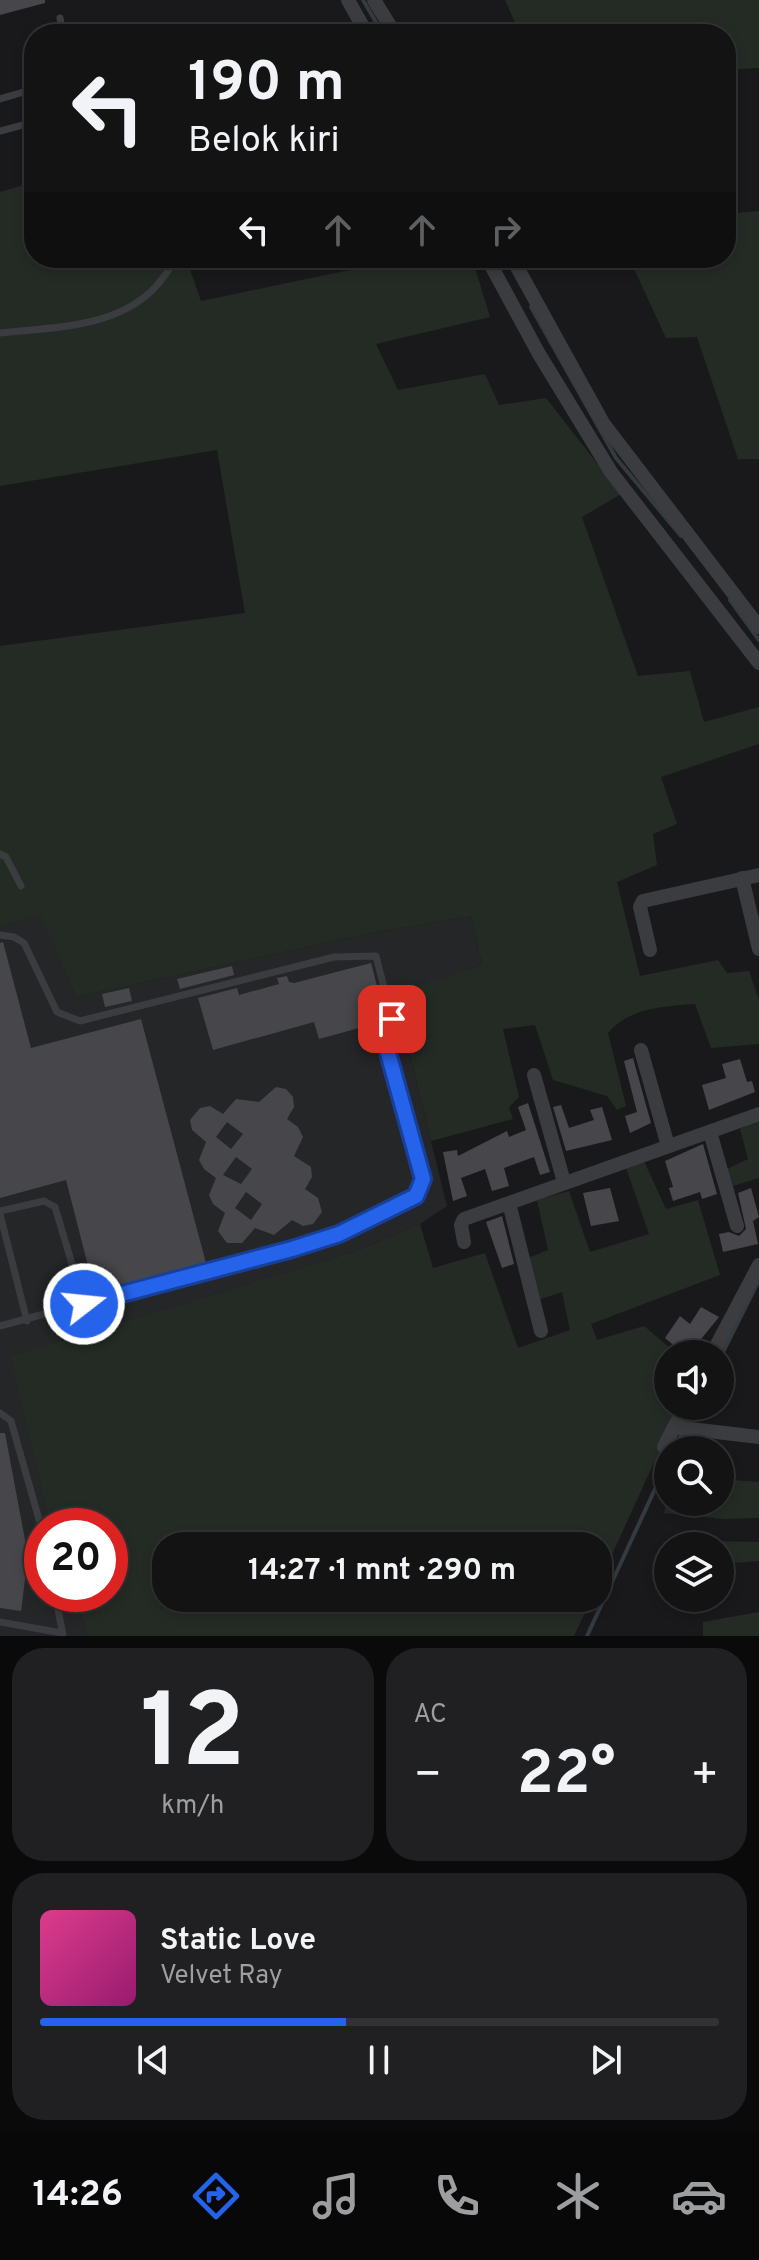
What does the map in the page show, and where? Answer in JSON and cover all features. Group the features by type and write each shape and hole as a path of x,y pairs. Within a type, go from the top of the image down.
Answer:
{"street":[{"path":"348,0 359,24"},
{"path":"374,0 389,24"},
{"path":"493,268 592,424 759,627"},
{"path":"517,268 592,424 611,472 759,663"},
{"path":"650,950 640,907 643,901 759,875"},
{"path":"742,878 759,949"},
{"path":"641,1050 668,1146"},
{"path":"534,1075 564,1182"},
{"path":"464,1242 463,1220 759,1114"},
{"path":"710,1132 737,1226"},
{"path":"509,1203 541,1331"},
{"path":"719,1340 759,1265"},
{"path":"670,1436 678,1420"},
{"path":"674,1427 759,1437"}],"lane":[{"path":"60,18 61,24"},
{"path":"0,99 24,92"},
{"path":"0,131 24,125"},
{"path":"0,333 88,323 129,308 153,291 168,268"},
{"path":"0,854 6,857 21,886"},
{"path":"0,935 14,937 24,943 51,1004 67,1018 80,1021 334,957 376,956 392,1019 382,1031 423,1179 416,1196 339,1234 0,1326"},
{"path":"27,1321 0,1213 44,1201 55,1207 84,1304"},
{"path":"0,1413 11,1421 36,1508"},
{"path":"0,1622 63,1635 59,1612"}],"shaded area":[{"path":"505,0 759,0 759,68 736,69 736,24 516,24"},
{"path":"24,185 24,268 189,268 201,301 359,268 475,268 490,317 376,344 398,390 485,374 499,405 546,398 621,494 582,517 638,676 690,671 704,722 759,707 759,744 661,777 677,824 653,834 657,865 617,882 640,976 718,960 727,973 749,971 759,1000 759,1044 711,1048 695,1004 636,1013 608,1033 626,1106 617,1110 607,1096 553,1080 535,1025 503,1029 519,1097 509,1107 513,1119 431,1141 395,995 482,964 471,916 372,933 76,997 40,914 0,927 0,646 245,613 217,450 0,486 0,192"},
{"path":"759,211 759,459 738,459 697,337 666,338 634,268 736,268 736,213"},
{"path":"40,913 76,997 372,933 471,916 482,964 395,996 447,1206 420,1224 356,1251 12,1356 46,1508 24,1508 24,1612 79,1612 88,1636 0,1636 0,927"},
{"path":"759,1119 759,1178 733,1186 727,1169 748,1159 740,1129"},
{"path":"643,1159 666,1209 698,1200 720,1275 591,1324 597,1340 644,1326 660,1340 654,1340 654,1420 674,1420 666,1436 654,1436 654,1463 612,1554 612,1532 152,1532 152,1612 585,1612 574,1636 88,1636 79,1612 128,1612 128,1508 46,1508 11,1356 356,1251 420,1224 433,1268 485,1253 518,1348 570,1330 562,1292 538,1300 528,1258 548,1250 537,1200 569,1191 590,1252 649,1234 625,1165"},
{"path":"734,1480 759,1482 759,1518 694,1516 734,1516"},
{"path":"734,1541 759,1542 759,1561 734,1563"},
{"path":"759,1612 759,1636 703,1636 703,1622"}],"building":[{"path":"0,0 45,0 45,3 0,15"},
{"path":"3,942 31,1048 141,1019 206,1263 95,1293 66,1180 0,1198 0,943"},
{"path":"371,963 385,1017 381,1022 319,1039 314,1022 213,1050 198,998 237,988 239,995 279,984 277,978 287,976 289,982 294,983"},
{"path":"232,966 234,975 180,989 177,979"},
{"path":"129,988 132,1001 105,1007 102,994"},
{"path":"633,1058 651,1123 630,1133 625,1116 637,1112 624,1061"},
{"path":"740,1059 747,1082 752,1081 755,1092 709,1110 702,1085 726,1078 722,1064"},
{"path":"276,1087 286,1089 293,1097 294,1107 287,1119 298,1127 303,1137 294,1156 311,1167 312,1177 305,1189 318,1198 322,1212 313,1224 303,1226 292,1220 274,1235 255,1228 242,1243 227,1243 218,1231 225,1213 213,1204 209,1195 216,1178 204,1169 199,1160 206,1142 192,1130 190,1120 200,1108 210,1106 223,1114 236,1099 259,1102","holes":["227,1122 243,1134 231,1149 216,1137","236,1157 252,1169 241,1184 223,1175","246,1192 262,1204 251,1220 235,1208"]},
{"path":"528,1103 550,1172 540,1175 534,1157 504,1168 509,1186 492,1191 485,1169 461,1178 467,1196 453,1201 443,1152 457,1150 458,1156 507,1131 509,1137 526,1130 518,1107"},
{"path":"561,1105 569,1128 594,1120 590,1110 602,1107 612,1140 566,1151 553,1107"},
{"path":"703,1144 717,1194 702,1199 700,1192 673,1201 669,1188 673,1187 665,1161"},
{"path":"610,1188 619,1221 591,1226 583,1193"},
{"path":"751,1188 759,1217 753,1221 758,1244 723,1252 719,1234 729,1232 739,1236 746,1229 738,1193"},
{"path":"502,1216 514,1264 502,1268 486,1222"},
{"path":"701,1307 719,1317 700,1340 665,1338 680,1316 690,1324"},
{"path":"0,1433 5,1433 24,1535 24,1587 21,1611 0,1608"}],"waterway":[{"path":"363,0 377,24"},
{"path":"531,307 616,458 681,536"},
{"path":"730,600 759,640"},
{"path":"729,1340 758,1282"},
{"path":"686,1425 689,1420"},
{"path":"587,1636 654,1491"}],"route":[{"path":"84,1304 339,1234 416,1196 422,1189 423,1179 382,1031 392,1019"}]}
